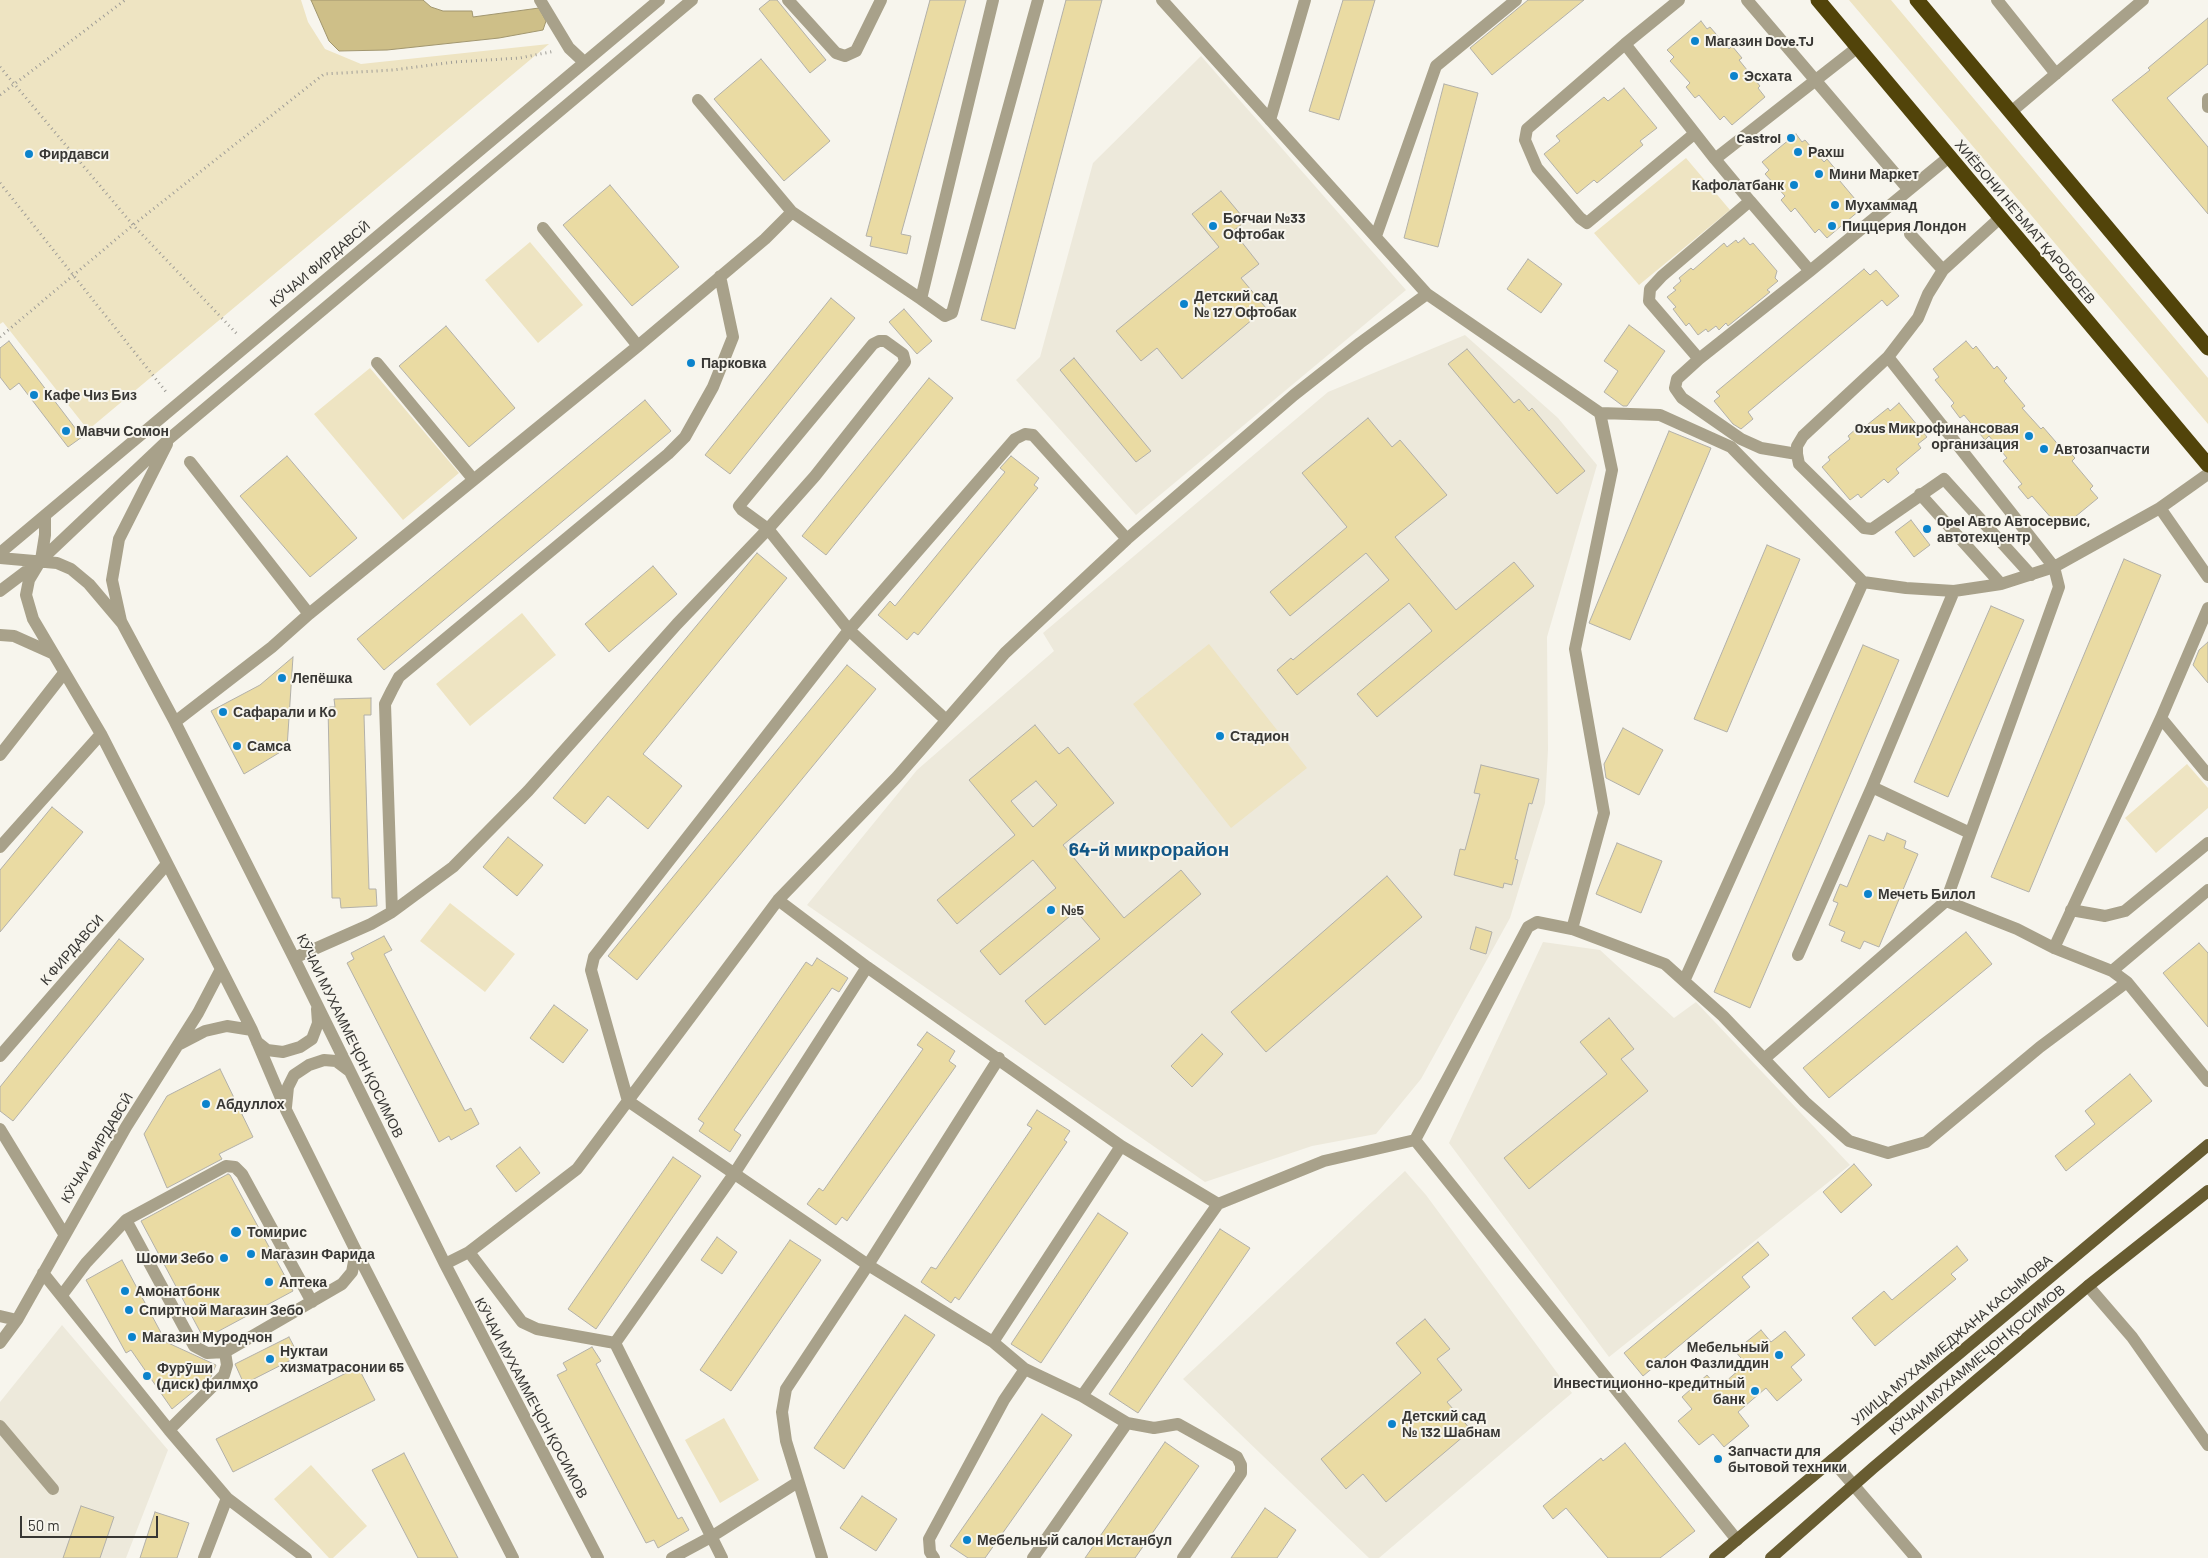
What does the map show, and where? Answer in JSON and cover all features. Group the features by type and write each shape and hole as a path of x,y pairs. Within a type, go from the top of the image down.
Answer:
{"highway":[{"name":"ХИЁБОНИ НЕЪМАТ ҚАРОБОЕВ","path":"1818,0 2208,465"},
{"path":"1917,0 2208,348"}],"main road":[{"name":"УЛИЦА МУХАММЕДЖАНА КАСЫМОВА","path":"1715,1558 2208,1146"},
{"name":"КӮЧАИ МУХАММЕҶОН ҚОСИМОВ","path":"1771,1558 1852,1486 2088,1286 2208,1191"}],"street":[{"path":"540,0 569,48 584,62"},
{"name":"КӮЧАИ ФИРДАВСӢ","path":"0,553 660,0"},
{"path":"0,591 41,560 170,438 692,0"},
{"path":"796,3 836,53 845,56 856,52 881,0"},
{"path":"920,299 993,0"},
{"path":"698,100 792,212 945,316 952,313 1038,0"},
{"path":"1270,120 1305,0"},
{"path":"1376,236 1436,66 1516,0"},
{"path":"1679,0 1527,129 1525,140 1537,168 1580,218 1587,223 1694,134"},
{"path":"1747,0 1814,81 1909,190"},
{"path":"1997,0 2056,74"},
{"path":"2011,112 2143,0"},
{"path":"1166,2 1427,294 1600,413 1660,415 1736,443 1797,454"},
{"path":"1625,44 1694,134 1810,271"},
{"path":"1715,159 1858,47"},
{"path":"2208,99 2208,108"},
{"path":"1949,157 1699,359 1677,379 1674,388 1682,398 1736,443 1863,582 1906,588 1954,591 2001,584 2031,575 2054,567 2160,508 2208,474"},
{"path":"1699,359 1649,301 1650,289 1662,276 1750,201"},
{"path":"175,722 272,648 309,614 638,346 765,240 792,212"},
{"path":"2001,217 1943,270 1928,294 1918,318 1888,357 1803,436 1797,446 1797,454 1799,464 1864,528 1872,529 1941,479 1946,480 2031,575"},
{"path":"543,228 638,346"},
{"path":"1910,234 1943,270"},
{"path":"392,912 386,704 392,690 399,677 668,454 685,437 706,401 726,360 733,337 720,276"},
{"path":"445,1264 469,1252 577,1169 778,900 897,777 1005,653 1127,539 1294,396 1360,343 1427,294"},
{"path":"294,958 371,924 392,912 453,867 528,791 678,624 768,529 815,476 905,362 903,354 885,341 873,344 741,502 740,506 742,510 768,529 849,630 946,720"},
{"path":"1764,1059 1946,901 2059,587 2054,567 1888,357"},
{"path":"377,363 473,479"},
{"path":"1572,929 1604,812 1575,649 1612,470 1600,413"},
{"path":"1127,539 1033,435 1025,434 1014,439 849,630 594,957 591,970 628,1100 868,1265 993,1342 1025,1369 1082,1396 1127,1423 1154,1428 1178,1424 1236,1457 1241,1465 1241,1473 1182,1558"},
{"path":"122,623 112,580 119,539 170,438"},
{"path":"190,462 309,614"},
{"path":"1920,494 2001,584"},
{"path":"2160,508 2208,577"},
{"path":"45,517 45,535 41,560 28,580 26,595 33,619 100,734 221,969 254,1036 286,1110 513,1558"},
{"path":"0,558 41,560"},
{"name":"КӮЧАИ МУХАММЕҶОН ҚОСИМОВ","path":"41,560 57,563 71,569 89,584 122,623 175,722 317,1003 445,1264 598,1558"},
{"path":"1685,979 1863,582"},
{"path":"1798,955 1872,787 1954,591"},
{"path":"2054,948 2161,718 2208,608"},
{"path":"0,635 14,636 52,653"},
{"path":"0,756 64,673"},
{"path":"2161,718 2208,775"},
{"path":"0,847 100,734"},
{"path":"1872,787 1970,833"},
{"path":"2071,910 2105,916 2125,911 2208,843"},
{"name":"К ФИРДАВСИ","path":"0,1056 167,864"},
{"path":"2112,972 2208,890"},
{"path":"778,900 867,967 999,1058 1121,1146 1218,1204"},
{"path":"1946,901 2017,929 2054,948 2112,972 2127,982 2208,1081"},
{"path":"1082,1396 1218,1204 1324,1161 1415,1140 1528,927 1537,922 1572,929 1665,964 1723,1016 1805,1102 1849,1141 1888,1153 1926,1142 2040,1048 2127,982"},
{"path":"616,1343 734,1174 867,967"},
{"name":"КӮЧАИ ФИРДАВСӢ","path":"0,1343 17,1320 126,1127 198,1013 221,969"},
{"path":"178,1045 205,1031 227,1026 254,1036 267,1050 283,1052 312,1039 318,1023 317,1003"},
{"path":"822,1558 786,1441 782,1412 786,1389 868,1265 999,1058"},
{"path":"286,1110 288,1087 294,1075 309,1065 324,1060 336,1061 350,1072"},
{"path":"0,1129 64,1234"},
{"path":"1415,1140 1737,1540"},
{"path":"993,1342 1121,1146"},
{"path":"62,1295 91,1257 126,1220 226,1166 235,1167 242,1174 312,1302"},
{"path":"126,1220 194,1346 207,1353 225,1352 342,1284 352,1272 356,1251"},
{"path":"469,1252 522,1322 537,1329 616,1343"},
{"path":"43,1273 169,1430 227,1498 306,1558"},
{"path":"2088,1286 2132,1336 2208,1445"},
{"path":"0,1316 17,1320"},
{"path":"616,1343 722,1558"},
{"path":"169,1430 224,1374 227,1365 225,1352"},
{"path":"934,1558 930,1552 929,1539 1004,1400 1025,1369"},
{"path":"1033,1558 1127,1423"},
{"path":"0,1426 52,1489"},
{"path":"1832,1460 1852,1486 1914,1557"},
{"path":"672,1558 711,1537 798,1482"},
{"path":"204,1558 227,1498"}],"path":[{"path":"0,95 125,0"},
{"path":"0,337 133,224 324,74 393,70 454,62 520,58 569,48"},
{"path":"0,67 133,224 247,345"},
{"path":"0,183 177,406"}],"shaded area":[{"path":"0,0 301,0 308,22 325,49 361,64 549,44 88,430 3,322 0,324"},
{"path":"311,0 423,0 431,7 443,11 472,11 473,17 539,8 546,21 543,30 499,38 387,50 339,51 329,41"},
{"path":"1849,0 1891,0 2208,378 2208,424"},
{"name":"Боғчаи №33 Офтобак","path":"1201,56 1406,290 1136,515 1016,380 1040,357 1093,163"},
{"path":"1686,158 1730,210 1639,285 1594,233"},
{"path":"530,242 583,305 538,343 485,280"},
{"path":"1465,335 1558,418 1597,465 1547,637 1548,750 1545,803 1510,918 1421,1079 1376,1134 1312,1146 1205,1182 807,905 917,770 1054,651 1043,633 1328,392"},
{"path":"370,368 459,473 403,520 314,414"},
{"path":"522,613 556,655 470,726 436,684"},
{"name":"Стадион","path":"1209,644 1307,768 1231,828 1133,704"},
{"path":"2187,764 2208,788 2208,808 2156,853 2125,818"},
{"path":"450,903 515,954 485,992 420,941"},
{"path":"1543,942 1600,950 1674,1018 1696,1002 1850,1165 1609,1357 1449,1143"},
{"path":"1405,1171 1426,1195 1572,1393 1379,1558 1369,1558 1183,1379"},
{"path":"62,1325 168,1450 126,1558 0,1558 0,1402"},
{"path":"724,1418 759,1480 720,1503 685,1440"},
{"path":"311,1465 367,1526 333,1558 329,1558 274,1499"}],"building":[{"path":"770,0 777,0 826,60 810,73 759,9"},
{"path":"930,0 966,0 901,234 911,236 907,254 870,246 872,237 866,236"},
{"path":"1066,0 1102,0 1015,329 981,320"},
{"path":"1343,0 1375,0 1339,120 1309,111"},
{"path":"1528,0 1584,0 1492,75 1470,48"},
{"path":"2208,18 2208,64 2167,98 2208,147 2208,214 2112,100 2150,70 2148,68"},
{"path":"1701,21 1707,29 1710,27 1729,49 1732,46 1742,58 1739,60 1760,86 1758,88 1765,97 1732,125 1724,116 1720,120 1699,95 1695,98 1686,87 1690,83 1670,61 1674,57 1667,50"},
{"path":"761,59 830,141 784,181 714,99"},
{"path":"1444,84 1478,93 1438,247 1404,238"},
{"path":"1624,88 1657,128 1640,141 1643,145 1597,183 1594,180 1577,194 1544,154 1560,141 1556,136 1604,97 1608,101"},
{"path":"1796,134 1802,142 1805,140 1824,162 1827,159 1837,171 1834,174 1855,199 1853,201 1860,210 1827,238 1819,229 1815,233 1795,208 1791,212 1781,200 1785,196 1765,174 1769,170 1762,162"},
{"path":"610,185 679,267 632,306 563,225"},
{"path":"1221,191 1246,221 1233,231 1259,264 1241,278 1266,308 1182,379 1157,348 1141,361 1116,331 1219,247 1192,214"},
{"path":"1744,238 1750,245 1753,243 1777,271 1775,278 1778,281 1767,290 1770,292 1728,326 1726,323 1719,330 1716,326 1708,332 1706,329 1698,335 1689,323 1686,326 1673,309 1676,307 1667,297 1676,290 1673,288 1681,281 1679,278 1691,268 1693,270 1724,243 1727,247 1736,240 1738,243"},
{"path":"1528,259 1562,284 1541,313 1507,289"},
{"path":"1864,269 1870,275 1876,270 1899,296 1887,306 1882,300 1748,412 1753,419 1741,429 1733,424 1714,401 1720,396 1716,392"},
{"path":"831,298 855,318 730,474 705,455"},
{"path":"904,309 932,341 917,354 889,322"},
{"path":"1629,325 1665,351 1627,406 1623,406 1604,392 1618,371 1604,361"},
{"path":"446,326 515,408 469,447 399,366"},
{"path":"9,341 82,437 68,447 19,383 10,390 0,377 0,348"},
{"path":"1966,341 1973,349 1976,346 1994,369 1997,366 2007,378 2004,381 2025,406 2022,408 2041,429 2043,427 2062,449 2065,447 2075,458 2072,461 2093,486 2090,489 2098,498 2064,526 2057,517 2053,520 2032,496 2028,499 2018,487 2022,484 2003,461 2007,458 1989,436 1985,440 1964,415 1960,418 1951,406 1954,403 1935,380 1939,377 1933,369"},
{"path":"1467,349 1514,403 1519,399 1529,411 1532,408 1585,471 1557,494 1448,364"},
{"path":"1074,358 1151,451 1136,462 1060,370"},
{"path":"929,378 953,398 826,555 802,536"},
{"path":"645,400 671,431 384,670 357,639"},
{"path":"1899,403 1927,437 1918,444 1921,448 1896,469 1899,473 1888,483 1884,479 1861,498 1858,494 1850,500 1822,467 1830,460 1828,457 1850,439 1848,436 1859,426 1862,429 1888,408 1890,411"},
{"path":"1368,418 1392,447 1400,440 1447,495 1395,537 1456,610 1514,562 1534,586 1377,717 1357,694 1432,631 1409,603 1297,695 1277,670 1291,658 1293,660 1389,580 1366,553 1290,616 1270,592 1347,527 1302,473"},
{"path":"1669,431 1711,448 1630,640 1589,623"},
{"path":"287,456 357,538 310,577 240,496"},
{"path":"1011,456 1039,478 1034,485 1038,488 918,635 914,632 907,640 878,615 890,601 895,606 1005,472 1000,468"},
{"path":"1911,520 1930,545 1914,557 1895,532"},
{"path":"1767,545 1800,559 1727,732 1694,719"},
{"path":"757,553 787,578 643,754 682,786 648,829 608,796 585,824 553,798"},
{"path":"2124,559 2161,575 2029,892 1991,877"},
{"path":"653,566 677,594 609,652 585,624"},
{"path":"1991,606 2024,620 1948,797 1914,782"},
{"path":"2208,642 2208,683 2193,665 2199,650"},
{"path":"1863,645 1899,660 1750,1008 1714,992"},
{"path":"293,657 287,748 244,774 211,711 260,685"},
{"path":"847,665 876,689 637,980 608,956"},
{"path":"371,698 371,715 364,715 369,889 376,889 377,906 341,908 340,898 332,898 328,707 335,707 334,699"},
{"path":"1035,725 1059,754 1068,747 1114,803 1063,845 1124,918 1181,870 1201,894 1045,1025 1025,1001 1100,939 1076,911 1000,975 980,951 1056,888 1033,860 957,924 937,900 1015,835 969,780","holes":["1036,781 1057,805 1033,827 1011,801"]},
{"path":"1623,728 1663,750 1639,795 1606,778 1604,764"},
{"path":"1481,765 1539,779 1532,804 1529,803 1515,859 1518,860 1512,885 1504,883 1503,888 1454,875 1460,849 1465,850 1480,794 1474,793"},
{"path":"52,807 83,832 0,932 0,870"},
{"path":"1887,833 1906,841 1904,848 1918,854 1879,947 1864,941 1860,949 1841,941 1845,932 1829,925 1838,903 1833,901 1840,884 1847,887 1869,835 1884,841"},
{"path":"508,837 543,865 517,896 483,867"},
{"path":"1617,843 1662,861 1641,913 1596,894"},
{"path":"1387,876 1422,917 1266,1052 1231,1012"},
{"path":"1476,927 1492,932 1486,954 1470,949"},
{"path":"1966,932 1992,964 1829,1098 1803,1068"},
{"path":"384,936 392,950 384,954 465,1111 471,1108 479,1124 451,1140 449,1136 439,1142 347,963 354,959 351,953"},
{"path":"119,939 144,959 13,1121 0,1111 0,1087"},
{"path":"2199,943 2208,953 2208,1027 2163,973"},
{"path":"817,958 848,978 839,992 832,988 734,1130 741,1135 730,1152 699,1131 704,1123 698,1119 806,962 812,966"},
{"path":"554,1005 588,1030 563,1063 530,1038"},
{"path":"1609,1018 1634,1049 1621,1059 1648,1091 1529,1189 1504,1158 1607,1074 1580,1042"},
{"path":"927,1032 955,1051 949,1061 956,1066 847,1221 842,1217 836,1225 807,1204 819,1188 823,1191 923,1049 917,1045"},
{"path":"1202,1034 1223,1054 1192,1087 1171,1066"},
{"path":"220,1069 253,1137 219,1154 222,1159 167,1188 144,1134 167,1096"},
{"path":"2130,1074 2152,1101 2066,1171 2055,1156 2095,1124 2085,1111"},
{"path":"1037,1110 1070,1131 1064,1140 1067,1142 959,1300 955,1297 951,1303 921,1282 931,1267 936,1269 1032,1128 1027,1125"},
{"path":"520,1147 540,1173 516,1192 496,1166"},
{"path":"673,1157 701,1176 596,1329 568,1309"},
{"path":"1854,1164 1872,1185 1841,1213 1823,1192"},
{"path":"228,1174 293,1291 204,1339 141,1221"},
{"path":"1098,1213 1128,1233 1041,1363 1011,1344"},
{"path":"1220,1229 1250,1248 1138,1413 1109,1394"},
{"path":"717,1237 737,1252 722,1274 701,1260"},
{"path":"790,1240 821,1260 731,1391 700,1370"},
{"path":"1758,1242 1769,1255 1742,1277 1750,1287 1643,1376 1624,1353"},
{"path":"1957,1246 1968,1260 1951,1274 1956,1279 1875,1346 1852,1318 1884,1291 1892,1300"},
{"path":"122,1260 166,1342 216,1365 211,1377 172,1409 131,1350 126,1353 86,1280"},
{"path":"905,1315 935,1335 844,1469 814,1448"},
{"path":"1425,1319 1450,1349 1437,1359 1462,1390 1447,1402 1471,1430 1386,1502 1363,1474 1346,1489 1321,1459 1421,1373 1396,1343"},
{"path":"1761,1330 1771,1342 1785,1331 1805,1355 1791,1367 1802,1380 1777,1401 1766,1388 1738,1412 1749,1426 1724,1447 1713,1434 1699,1445 1678,1421 1692,1409 1682,1397 1707,1375 1718,1388 1746,1364 1735,1351"},
{"name":"Нуктаи хизматрасонии 65","path":"289,1337 299,1356 244,1384 235,1364"},
{"path":"592,1347 601,1361 596,1364 678,1519 682,1517 689,1530 658,1548 654,1540 646,1543 557,1375 567,1370 563,1363"},
{"path":"358,1367 375,1400 233,1472 216,1439"},
{"path":"1042,1414 1072,1435 985,1558 968,1558 950,1546"},
{"path":"1165,1442 1199,1466 1135,1558 1085,1558"},
{"path":"1625,1443 1695,1531 1660,1558 1608,1558 1566,1508 1553,1519 1543,1506 1601,1458 1603,1461"},
{"path":"404,1453 458,1558 418,1558 372,1470"},
{"path":"862,1496 897,1519 876,1551 840,1528"},
{"path":"81,1506 114,1517 100,1558 63,1558"},
{"path":"1265,1508 1296,1530 1277,1558 1231,1558"},
{"path":"155,1512 189,1523 177,1558 140,1558"}],"place":[{"name":"Магазин Dove.TJ","path":"1695,41"},
{"name":"Эсхата","path":"1734,76"},
{"name":"Castrol","path":"1791,138"},
{"name":"Рахш","path":"1798,152"},
{"name":"Фирдавси","path":"29,154"},
{"name":"Мини Маркет","path":"1819,174"},
{"name":"Кафолатбанк","path":"1794,185"},
{"name":"Мухаммад","path":"1835,205"},
{"name":"Боғчаи №33 Офтобак","path":"1213,226"},
{"name":"Пиццерия Лондон","path":"1832,226"},
{"name":"Детский сад № 127 Офтобак","path":"1184,304"},
{"name":"Парковка","path":"691,363"},
{"name":"Кафе Чиз Биз","path":"34,395"},
{"name":"Мавчи Сомон","path":"66,431"},
{"name":"Oxus Микрофинансовая организация","path":"2029,436"},
{"name":"Автозапчасти","path":"2044,449"},
{"name":"Opel Авто Автосервис, автотехцентр","path":"1927,529"},
{"name":"Лепёшка","path":"282,678"},
{"name":"Сафарали и Ко","path":"223,712"},
{"name":"Стадион","path":"1220,736"},
{"name":"Самса","path":"237,746"},
{"name":"Мечеть Билол","path":"1868,894"},
{"name":"№5","path":"1051,910"},
{"name":"Абдуллох","path":"206,1104"},
{"name":"Томирис","path":"236,1232"},
{"name":"Магазин Фарида","path":"251,1254"},
{"name":"Шоми Зебо","path":"224,1258"},
{"name":"Аптека","path":"269,1282"},
{"name":"Амонатбонк","path":"125,1291"},
{"name":"Спиртной Магазин Зебо","path":"129,1310"},
{"name":"Магазин Муродчон","path":"132,1337"},
{"name":"Мебельный салон Фазлиддин","path":"1779,1355"},
{"name":"Нуктаи хизматрасонии 65","path":"270,1359"},
{"name":"Фурӯши (диск) филмҳо","path":"147,1376"},
{"name":"Инвестиционно-кредитный банк","path":"1755,1391"},
{"name":"Детский сад № 132 Шабнам","path":"1392,1424"},
{"name":"Запчасти для бытовой техники","path":"1718,1459"},
{"name":"Мебельный салон Истанбул","path":"967,1540"}],"district":[{"name":"64-й микрорайон","path":"1149,850"}]}
